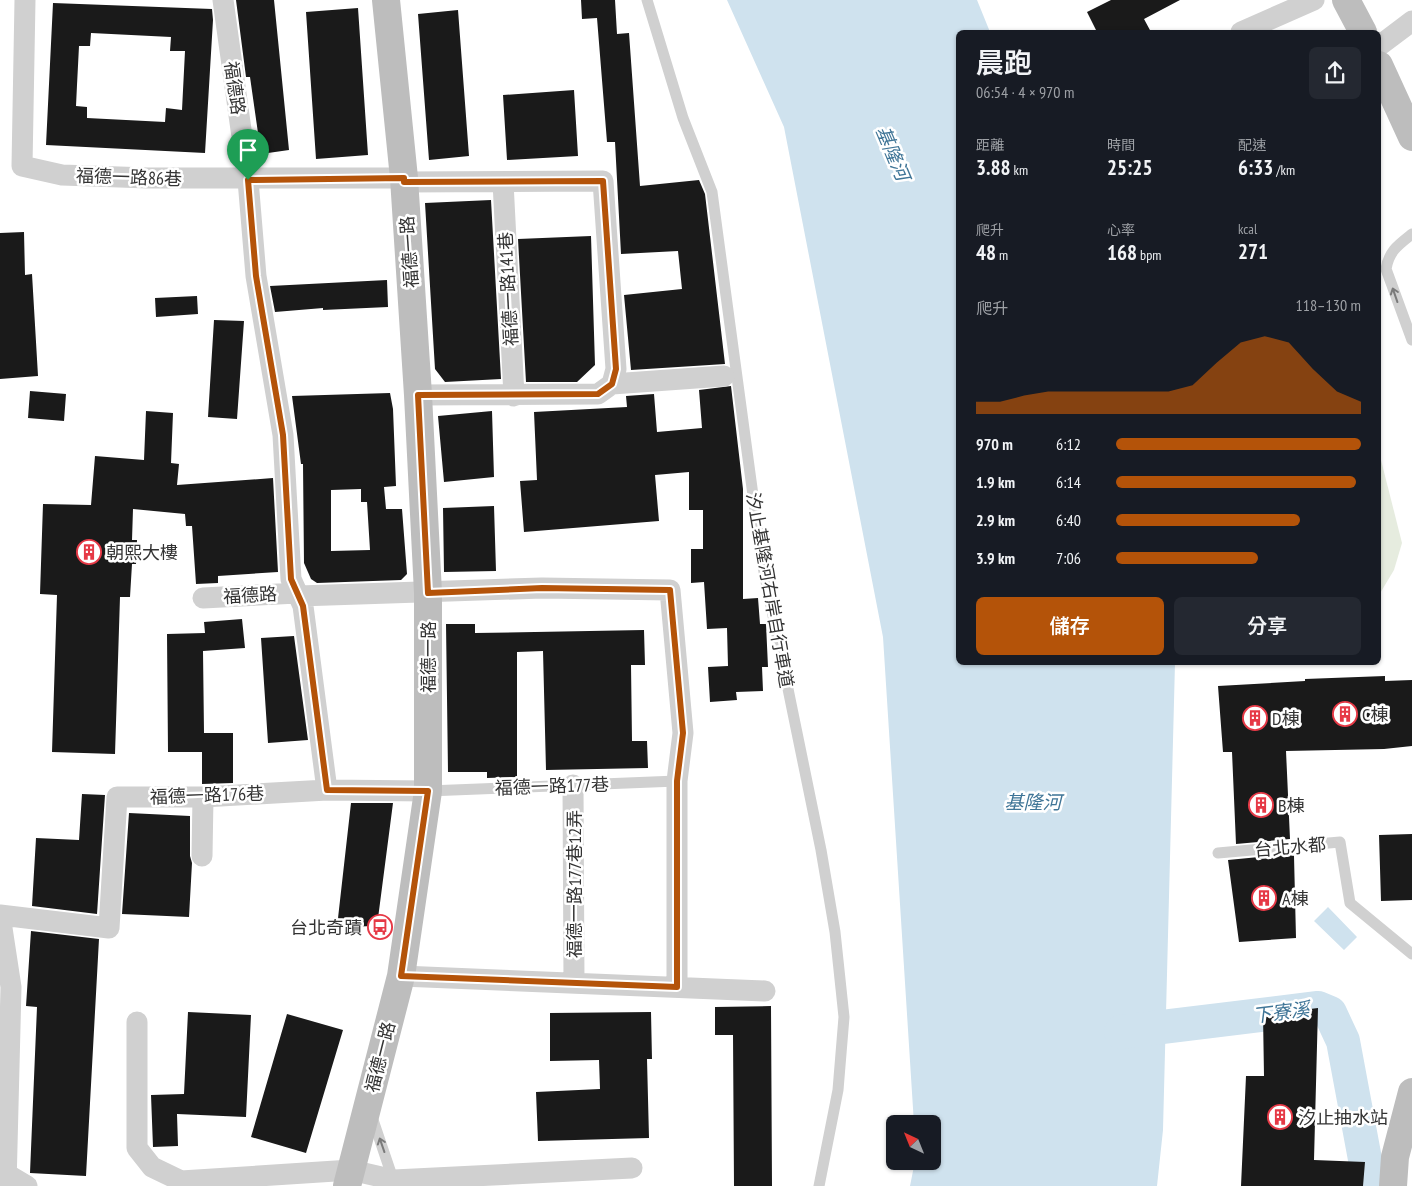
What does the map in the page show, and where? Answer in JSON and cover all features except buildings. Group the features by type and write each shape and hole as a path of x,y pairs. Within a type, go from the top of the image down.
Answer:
{"street":[{"name":"福德一路86巷","path":"25,0 22,166 62,175 248,180 404,180"},
{"name":"福德路","path":"222,0 248,180 256,276 283,435 291,579 303,606 327,790"},
{"name":"福德一路","path":"349,1178 401,976 428,791 428,593 418,395 404,180 386,0"},
{"path":"1246,30 1314,0"},
{"path":"1346,0 1362,30"},
{"path":"1381,44 1412,21"},
{"path":"1381,69 1412,136"},
{"path":"404,180 503,182 603,181 616,369 612,384"},
{"name":"福德一路141巷","path":"503,182 514,396"},
{"path":"418,395 514,396 598,394 612,384 724,376"},
{"path":"298,594 428,593 542,588 670,590 683,733 677,781 677,987"},
{"name":"福德路","path":"203,598 298,594"},
{"name":"福德一路177巷12弄","path":"573,785 574,983"},
{"name":"福德一路176巷","path":"0,915 109,928 117,797 202,797 327,790 428,791"},
{"path":"202,797 202,856"},
{"path":"0,915 11,987 4,1176 27,1186"},
{"path":"401,976 765,991"},
{"path":"137,1022 137,1148 152,1167 182,1181 349,1178 394,1183 632,1168"},
{"path":"1393,1186 1395,1157 1412,1092"}],"lane":[{"name":"汐止基隆河右岸自行車道","path":"647,0 683,118 712,192 762,562 821,850 835,932 844,1017 838,1090 819,1186"},
{"path":"1412,234 1393,249 1388,258 1386,269 1412,340"},
{"name":"福德一路177巷","path":"428,791 677,781"},
{"name":"台北水都","path":"1218,853 1340,842 1350,903 1412,954"},
{"path":"368,1105 394,1183"}],"shaded area":[{"path":"1381,460 1402,543 1394,570 1381,592"}],"water":[{"name":"基隆河","path":"727,0 977,0 989,30 956,30 956,665 1175,665 1163,1130 1157,1186 910,1186 913,1170 941,1170 941,1115 913,1115 883,637 784,127"},
{"path":"1328,907 1357,937 1344,950 1314,921"}],"waterway":[{"name":"下寮溪","path":"1121,1032 1318,1008 1330,1013 1343,1041 1370,1186"}],"place":[{"name":"朝熙大樓","path":"89,552"},
{"name":"C棟","path":"1345,714"},
{"name":"D棟","path":"1255,718"},
{"name":"B棟","path":"1261,805"},
{"name":"A棟","path":"1264,898"},
{"name":"台北奇蹟","path":"380,927"},
{"name":"汐止抽水站","path":"1280,1117"}],"route":[{"path":"404,178 404,182 603,181 616,369 612,384 598,394 514,396 418,395 428,593 542,588 670,590 683,733 677,781 677,987 401,976 428,791 327,790 303,606 291,579 283,435 256,276 248,180 404,178"}]}
